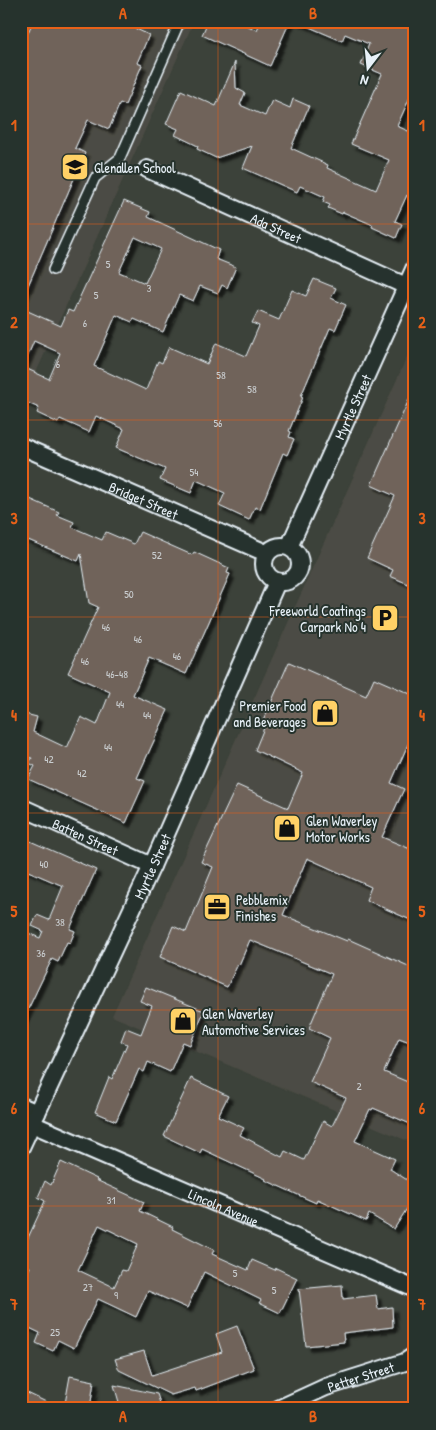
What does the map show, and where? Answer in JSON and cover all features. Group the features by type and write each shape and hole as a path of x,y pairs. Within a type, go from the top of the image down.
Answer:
{"street":[{"name":"Ada Street","path":"147,169 406,286"},
{"name":"Myrtle Street","path":"288,547 415,266"},
{"name":"Bridget Street","path":"21,446 266,554"},
{"path":"276,546 288,547 294,550 298,555 300,564 296,576 292,580 285,582 276,582 271,579 266,574 264,568 266,554 276,546"},
{"name":"Myrtle Street","path":"21,1146 152,866 276,582"},
{"name":"Batten Street","path":"21,807 152,866"},
{"name":"Lincoln Avenue","path":"21,1106 35,1118 413,1284"},
{"name":"Petter Street","path":"278,1409 326,1387 405,1362 415,1355"}],"lane":[{"path":"53,270 95,178 120,158 180,21"}],"shaded area":[{"name":"Glenallen School","path":"21,21 194,21 21,406"},
{"path":"415,339 415,1144 112,1016"}],"building":[{"path":"33,21 132,21 130,26 149,35 137,63 142,65 125,105 120,103 109,129 88,120 75,148 85,153 21,302 21,49"},
{"path":"208,21 237,21 257,30 261,21 290,21 270,66 202,35"},
{"path":"295,21 406,21 415,25 415,86 397,126 415,134 415,199 407,195 395,221 402,224 396,238 372,227 373,225 343,212 342,214 328,208 330,205 323,202 325,197 300,186 297,192 243,168 252,146 216,158 197,149 198,146 175,135 178,129 166,124 181,90 216,106 235,62 236,88 245,93 240,105 265,116 272,100 290,108 293,99 309,106 291,148 328,165 327,168 376,190 389,160 351,144 382,74 361,65 369,44 345,34 342,41"},
{"path":"124,201 150,212 148,217 219,250 216,259 236,267 227,288 222,285 218,293 200,286 193,301 179,295 163,332 134,319 132,322 116,315 94,366 146,390 158,361 162,363 169,347 207,364 216,343 246,356 259,326 252,323 258,311 279,320 292,290 306,296 314,279 336,288 331,298 346,305 335,330 330,328 301,396 303,397 289,431 291,432 289,437 294,439 287,455 283,453 260,509 255,507 249,520 219,506 225,493 196,480 191,493 160,480 165,469 116,448 124,429 96,416 89,432 60,419 58,423 37,413 39,408 21,400 21,308 61,326 68,310 73,312","holes":["135,237 161,249 145,283 119,272","34,341 60,353 49,379 23,367"]},
{"path":"415,386 415,587 390,576 393,570 367,558 395,496 371,485"},
{"path":"21,495 59,512 57,515 74,522 72,527 102,540 106,532 134,544 140,532 192,555 194,552 229,568 227,573 230,574 186,674 149,658 133,695 168,710 137,778 145,781 126,823 28,779 35,766 29,763 32,758 21,757 21,713 37,717 33,732 67,748 81,717 97,725 110,692 68,673 98,607 89,603 81,554 78,561 21,537"},
{"path":"289,662 366,696 374,678 415,696 415,745 409,742 391,783 404,789 382,837 415,851 415,922 366,900 371,887 307,858 283,915 347,941 348,939 415,969 415,1044 399,1038 384,1072 415,1085 415,1126 373,1108 372,1110 370,1109 355,1141 395,1159 390,1169 415,1185 415,1196 394,1229 369,1214 366,1221 317,1199 316,1203 202,1149 200,1153 164,1136 191,1078 228,1096 218,1116 244,1128 240,1135 282,1157 285,1151 304,1160 323,1121 332,1126 346,1098 310,1082 330,1038 309,1028 332,974 250,940 227,987 160,957 173,926 186,932 213,867 201,862 237,785 288,808 303,773 255,750 266,723 263,721"},
{"path":"21,837 96,870 70,929 75,931 70,943 67,942 58,962 52,959 21,1024 21,930 40,938 43,931 32,926 37,915 49,920 63,886 21,868"},
{"path":"146,987 204,1011 190,1045 183,1042 170,1072 148,1062 144,1072 139,1069 116,1121 95,1112 109,1077 112,1079 127,1044 121,1041 126,1028 141,1034 152,1006 140,1001"},
{"path":"61,1162 144,1202 140,1211 214,1250 212,1254 248,1270 252,1260 297,1278 280,1313 259,1303 261,1300 204,1272 187,1308 148,1291 136,1317 98,1299 74,1348 58,1340 53,1351 36,1343 40,1333 21,1324 21,1286 30,1267 21,1263 21,1253 45,1201 38,1197 45,1181 51,1185","holes":["99,1225 138,1244 126,1271 122,1270 114,1287 78,1270"]},
{"path":"342,1285 343,1299 376,1295 378,1309 392,1307 393,1327 343,1333 344,1342 306,1346 299,1289"},
{"path":"237,1326 254,1369 196,1391 195,1388 171,1395 119,1370 115,1359 144,1351 152,1375 222,1352 216,1334"},
{"path":"70,1376 94,1381 90,1409 64,1409"},
{"path":"114,1385 157,1394 162,1409 121,1409"},
{"path":"21,1390 61,1409 21,1409"}],"place":[{"name":"Glenallen School","path":"75,167"},
{"name":"Freeworld Coatings Carpark No 4","path":"385,618"},
{"name":"Premier Food and Beverages","path":"325,713"},
{"name":"Glen Waverley Motor Works","path":"287,828"},
{"name":"Pebblemix Finishes","path":"217,907"},
{"name":"Glen Waverley Automotive Services","path":"183,1021"}]}
